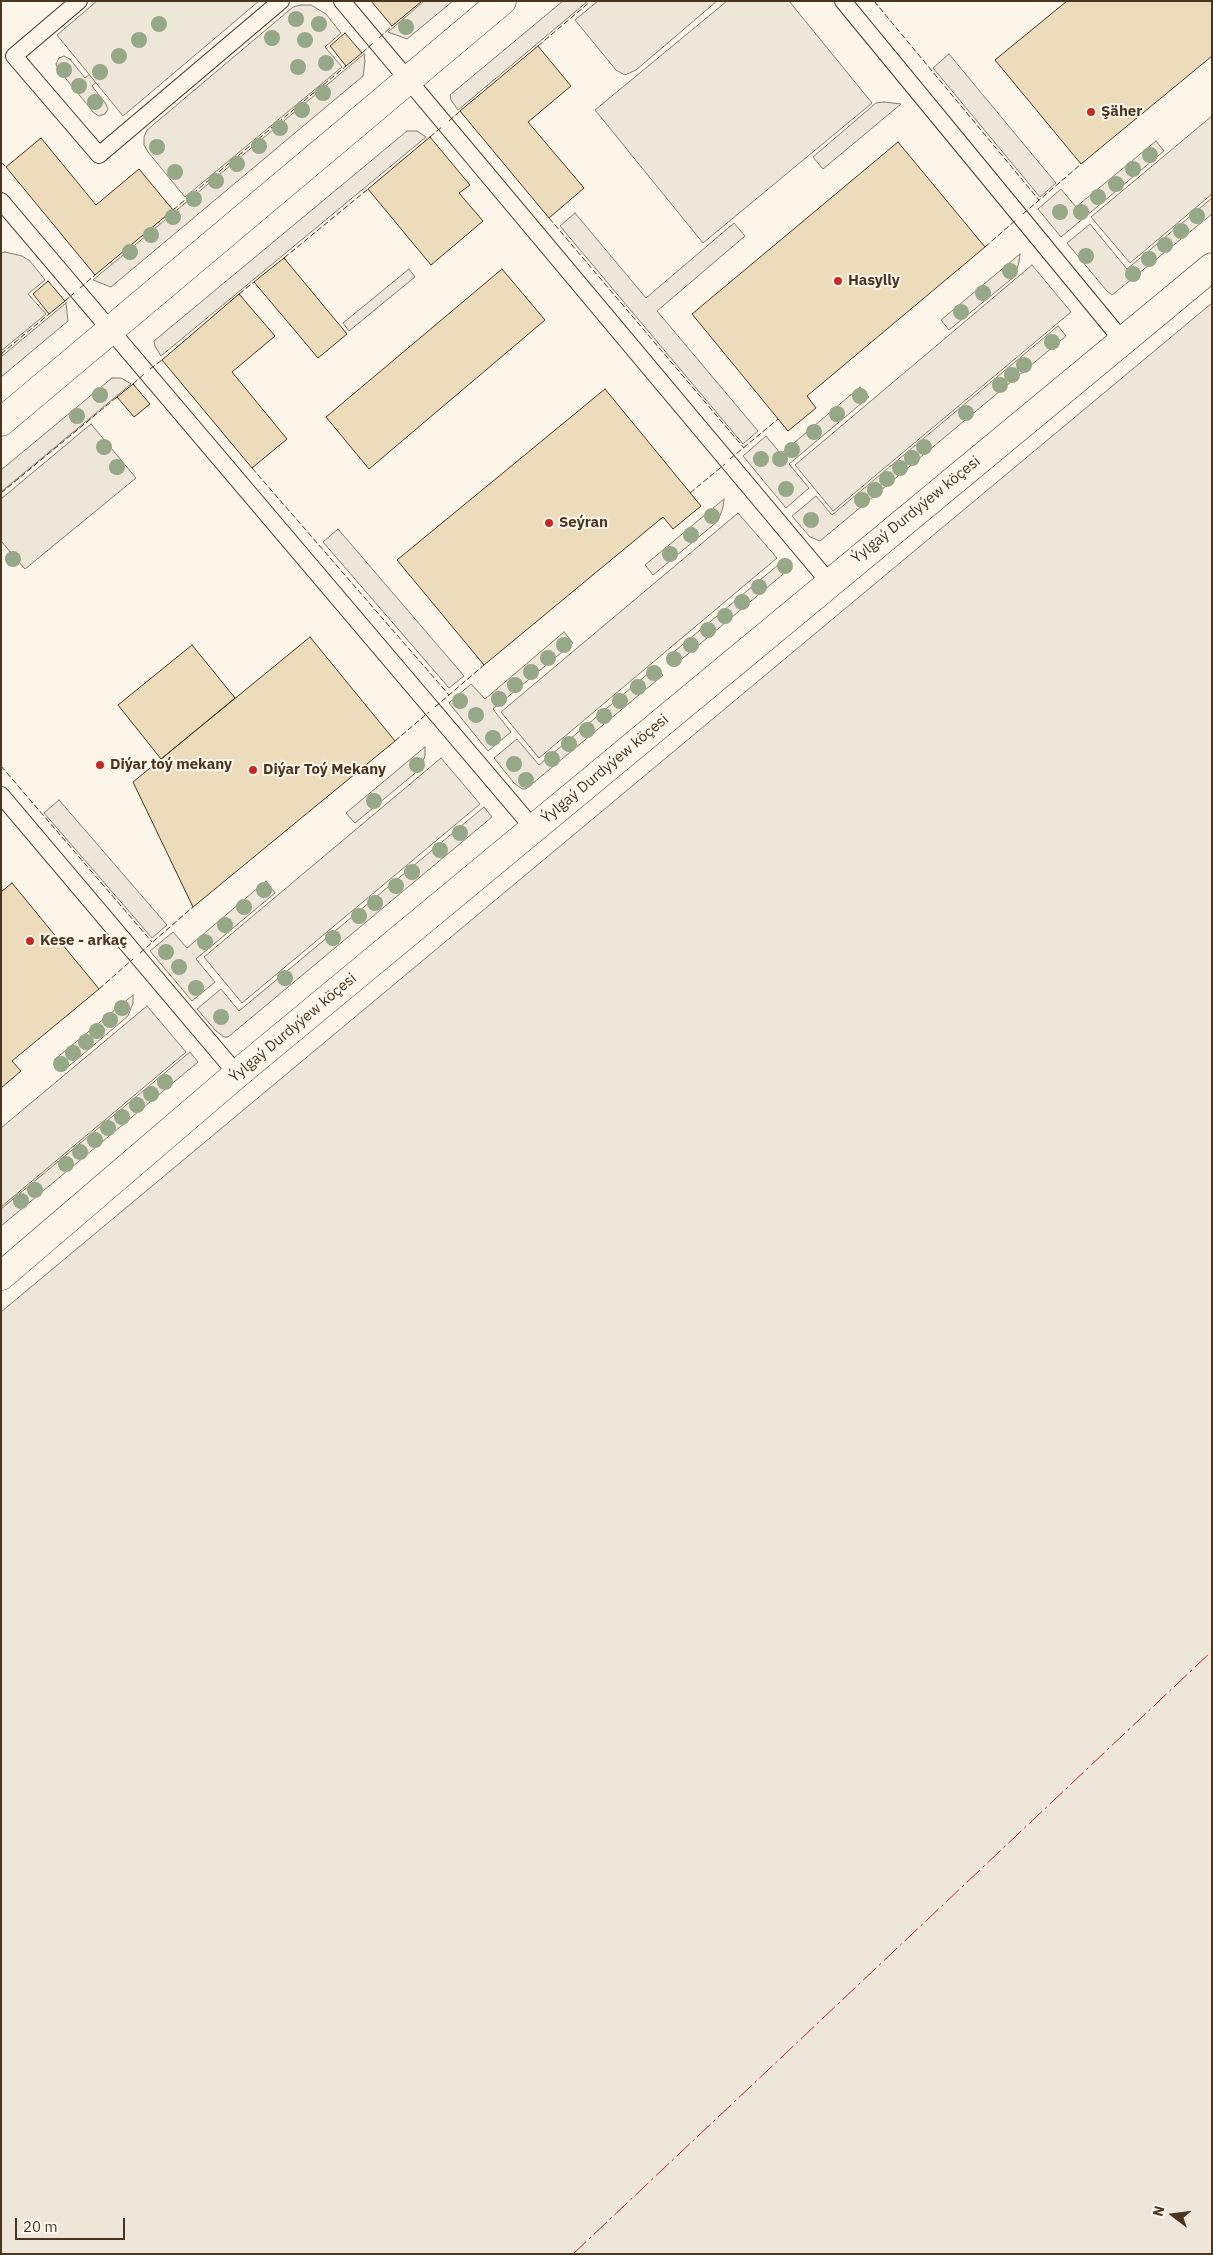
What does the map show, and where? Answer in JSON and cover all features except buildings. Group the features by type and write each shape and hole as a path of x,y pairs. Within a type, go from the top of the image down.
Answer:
{"street":[{"path":"1,422 502,1"},
{"name":"Ýylgaý Durdyýew köçesi","path":"1,1276 237,1074 1212,266"}],"lane":[{"path":"79,1 14,56 99,155 280,1"},
{"path":"342,1 829,582"},
{"path":"843,1 1122,340"},
{"path":"1,202 112,330 534,829"},
{"path":"1,795 237,1074"}],"shaded area":[{"path":"97,1 259,1 123,116 57,35"},
{"path":"179,1 195,1 92,86 108,109 105,114 99,116 94,113 58,69 56,64 59,58 64,56 70,59 85,78"},
{"path":"424,1 453,1 407,39 388,32"},
{"path":"563,1 588,1 458,110 450,95"},
{"path":"598,1 717,1 636,70 625,75 616,70 575,20"},
{"path":"727,1 789,1 872,103 703,243 595,110"},
{"path":"311,5 326,14 341,33 325,47 342,67 185,197 144,145 144,137 147,130 293,7"},
{"path":"364,54 363,76 111,287 93,280"},
{"path":"949,54 1056,183 1040,197 933,68"},
{"path":"876,103 901,104 823,169 813,157"},
{"path":"1212,116 1212,194 1130,263 1091,217"},
{"path":"407,131 417,131 426,137 161,356 154,341"},
{"path":"1156,141 1164,151 1061,237 1038,209 1061,189 1076,207"},
{"path":"1212,198 1212,214 1112,295 1067,243 1090,224 1127,269"},
{"path":"575,213 646,298 734,223 745,236 657,311 758,431 743,444 560,226"},
{"path":"5,252 22,256 30,261 45,280 28,294 46,314 1,351 1,253"},
{"path":"1020,254 1015,276 949,330 941,320"},
{"path":"1032,265 1071,312 833,511 795,465"},
{"path":"409,269 415,277 349,331 343,323"},
{"path":"66,303 68,321 1,377 1,357"},
{"path":"1212,303 1212,2254 1,2254 1,1312"},
{"path":"1058,326 1066,336 820,541 810,537 792,516 816,496 832,515"},
{"path":"112,378 121,378 131,384 1,492 1,470"},
{"path":"860,387 869,397 789,464 809,488 786,508 743,456 766,436 781,454"},
{"path":"91,424 136,478 25,569 1,541 1,499"},
{"path":"724,499 718,521 653,575 645,565"},
{"path":"738,513 777,558 539,758 501,712"},
{"path":"338,529 464,676 449,688 323,542"},
{"path":"784,560 788,570 676,664 669,656"},
{"path":"564,632 573,643 493,709 511,732 488,751 449,703 471,684 485,699"},
{"path":"656,667 663,675 526,789 522,789 514,783 494,758 517,739 539,765"},
{"path":"425,747 425,756 420,769 355,823 346,813"},
{"path":"441,758 480,804 242,1003 204,957"},
{"path":"59,800 167,925 152,938 44,813"},
{"path":"484,807 492,817 228,1037 224,1037 216,1031 197,1009 221,989 239,1011"},
{"path":"266,881 275,893 196,959 215,982 192,1001 150,951 173,932 187,948"},
{"path":"133,995 133,1003 128,1016 63,1071 54,1060"},
{"path":"147,1006 186,1052 1,1207 1,1128"},
{"path":"190,1052 198,1062 1,1226 1,1209"}],"fence":[{"path":"538,46 591,1"},
{"path":"874,1 1039,200"},
{"path":"379,38 392,26"},
{"path":"362,53 373,43"},
{"path":"173,210 346,66"},
{"path":"449,121 460,111"},
{"path":"430,137 443,126"},
{"path":"1,162 6,167"},
{"path":"1023,214 1081,164"},
{"path":"284,258 368,189"},
{"path":"549,218 744,448"},
{"path":"985,247 1017,219"},
{"path":"80,288 95,275"},
{"path":"239,294 254,282"},
{"path":"65,301 74,293"},
{"path":"1,354 49,314"},
{"path":"150,369 162,360"},
{"path":"133,384 144,374"},
{"path":"1,493 117,397"},
{"path":"730,459 778,419"},
{"path":"690,493 725,464"},
{"path":"252,468 449,695"},
{"path":"435,707 484,665"},
{"path":"395,741 429,712"},
{"path":"1,766 152,942"},
{"path":"140,953 193,907"},
{"path":"99,989 133,959"}],"power":[{"path":"573,2254 1212,1651"}],"place":[{"name":"Şäher","path":"1091,112"},
{"name":"Hasylly","path":"838,281"},
{"name":"Seýran","path":"549,523"},
{"name":"Diýar toý mekany","path":"100,765"},
{"name":"Diýar Toý Mekany","path":"253,770"},
{"name":"Kese - arkaç","path":"30,941"}]}
